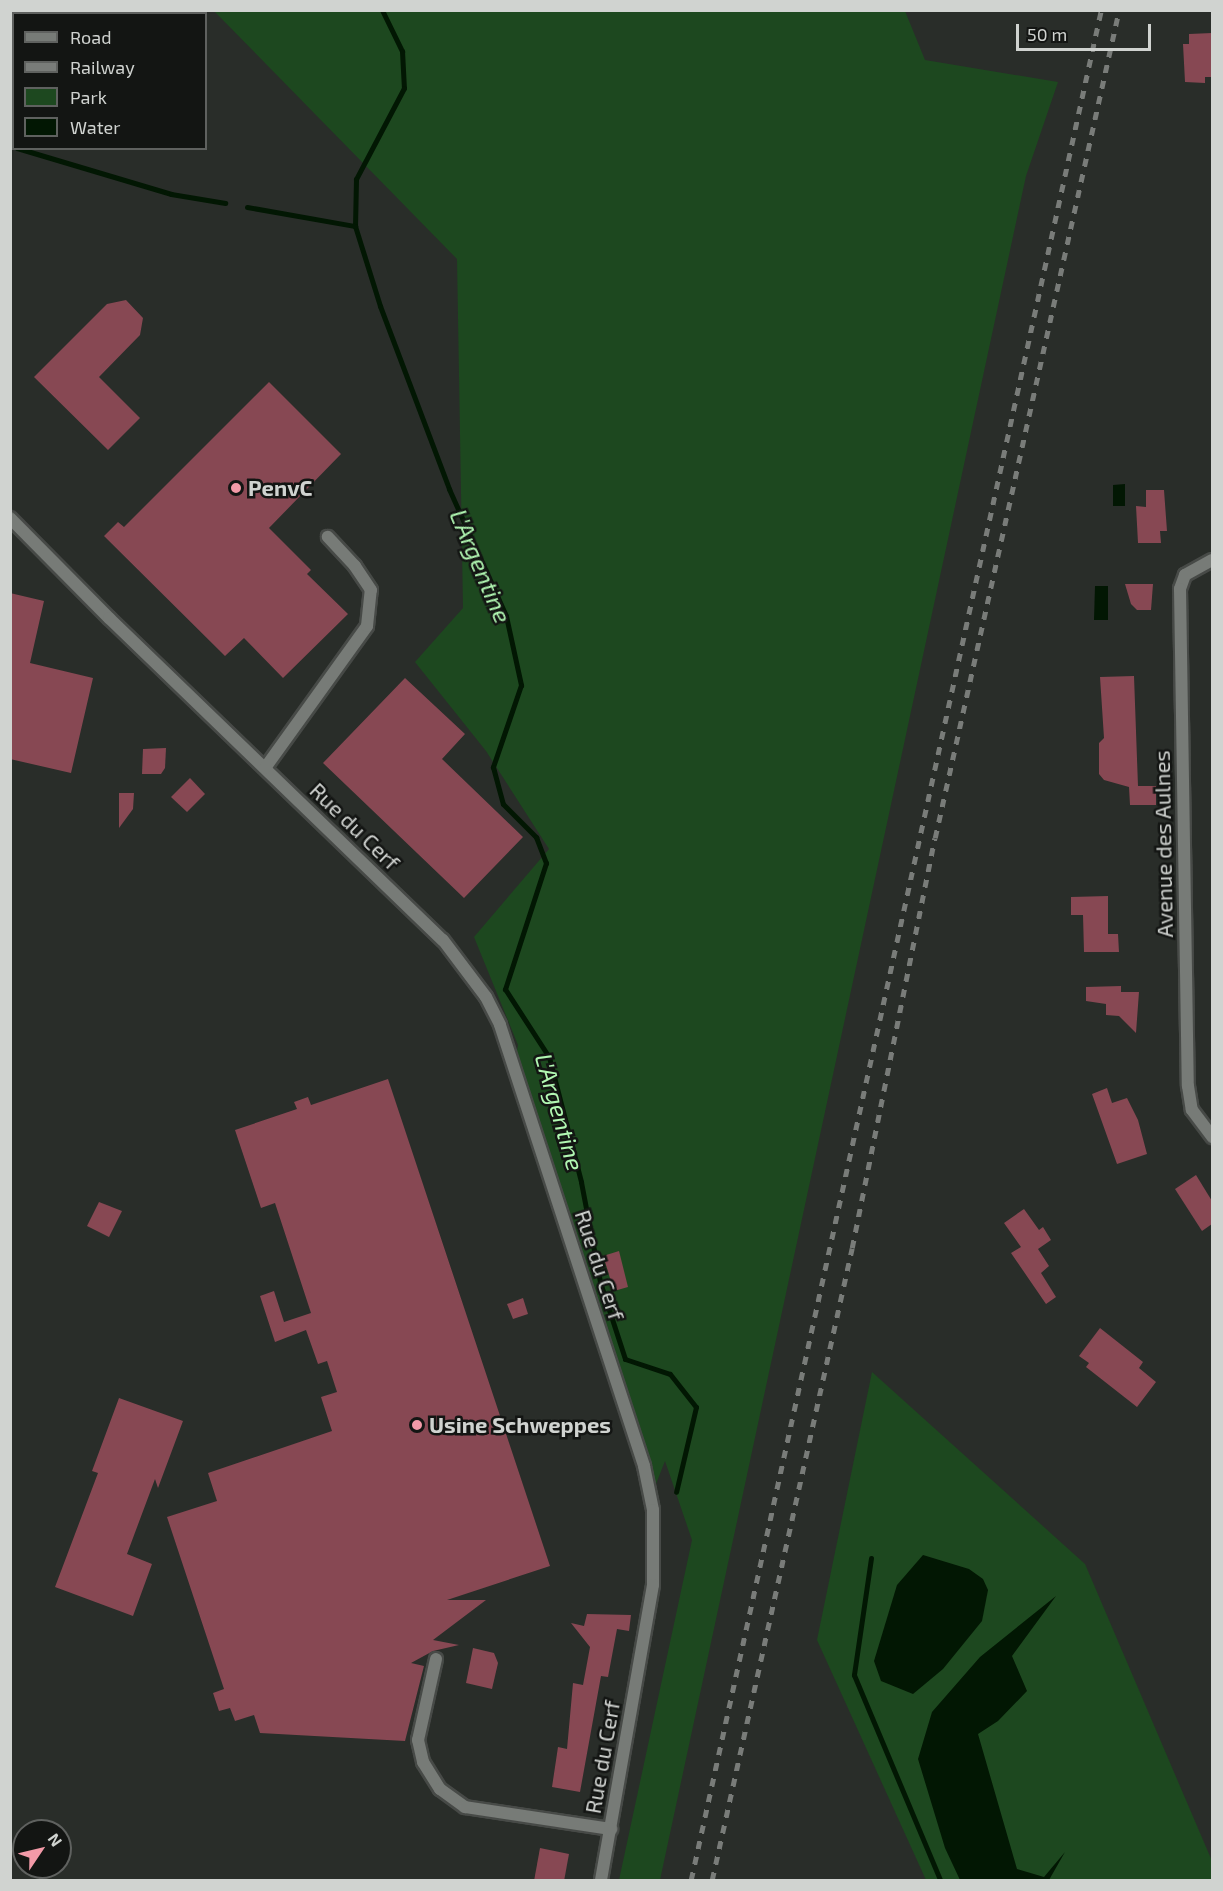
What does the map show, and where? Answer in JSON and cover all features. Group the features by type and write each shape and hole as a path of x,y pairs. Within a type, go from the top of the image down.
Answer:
{"street":[{"name":"Rue du Cerf","path":"10,518 443,940 486,997 500,1025 633,1432 653,1510 656,1546 653,1585 601,1881"},
{"path":"265,768 367,626 371,590 355,566 328,537"},
{"name":"Avenue des Aulnes","path":"1212,560 1185,575 1180,589 1188,1086 1192,1110 1212,1137"},
{"name":"Rue du Cerf","path":"436,1659 418,1740 423,1762 440,1789 465,1807 611,1829"}],"green space":[{"path":"214,11 905,11 925,60 1058,82 1026,176 660,1880 619,1880 692,1540 665,1461 656,1484 516,1056 518,1045 474,937 549,849 486,751 415,662 463,608 457,259"},
{"path":"872,1372 1085,1564 1212,1861 1212,1880 926,1880 817,1640"}],"water":[{"path":"1125,484 1125,506 1113,506 1113,485"},
{"path":"1095,586 1108,586 1108,620 1094,620"},
{"path":"923,1555 969,1569 983,1579 988,1590 982,1621 943,1669 913,1694 881,1681 874,1661 897,1585"},
{"path":"1056,1596 1012,1656 1027,1691 998,1721 978,1734 1017,1869 1044,1877 1065,1852 1049,1880 960,1880 945,1848 918,1759 932,1712 980,1657"}],"building":[{"path":"1212,33 1212,77 1205,77 1205,83 1185,82 1183,44 1189,44 1189,34"},
{"path":"126,300 143,318 140,335 99,377 140,418 108,450 34,377 107,304"},
{"name":"PenvC","path":"269,382 341,454 269,528 311,570 307,574 348,614 283,678 244,638 225,656 104,536 118,522 124,527"},
{"path":"1146,490 1164,490 1167,531 1160,531 1161,543 1138,543 1136,506 1146,507"},
{"path":"1125,584 1153,584 1151,610 1137,610 1131,604"},
{"path":"10,593 44,601 30,663 93,678 71,773 10,759"},
{"path":"1134,676 1138,786 1156,786 1156,805 1130,805 1129,787 1104,780 1099,774 1099,743 1104,738 1100,677"},
{"path":"405,678 465,734 442,759 523,837 464,898 323,763"},
{"path":"166,748 165,768 161,774 142,774 143,749"},
{"path":"190,778 205,794 187,812 171,797"},
{"path":"119,793 134,793 133,809 119,828"},
{"path":"1108,896 1108,934 1118,934 1119,952 1084,952 1083,915 1071,915 1071,897"},
{"path":"1121,986 1121,992 1139,992 1136,1033 1119,1016 1106,1015 1106,1004 1086,1001 1086,987"},
{"name":"Usine Schweppes","path":"388,1079 550,1566 447,1600 486,1600 433,1640 459,1645 433,1651 411,1663 424,1666 405,1741 260,1733 254,1715 235,1721 230,1708 219,1711 213,1693 224,1689 167,1517 217,1501 208,1473 332,1431 321,1397 337,1392 327,1361 318,1364 306,1330 275,1342 260,1296 274,1291 284,1322 311,1313 275,1203 261,1208 235,1130 297,1109 294,1102 308,1097 311,1105"},
{"path":"1107,1088 1112,1103 1127,1098 1138,1120 1147,1154 1117,1164 1092,1094"},
{"path":"1196,1175 1212,1201 1212,1224 1202,1231 1175,1189"},
{"path":"99,1202 122,1211 109,1237 87,1226"},
{"path":"1024,1209 1039,1230 1043,1227 1051,1240 1038,1249 1049,1266 1041,1273 1056,1297 1046,1304 1011,1253 1021,1247 1004,1223"},
{"path":"619,1251 628,1287 614,1291 603,1256"},
{"path":"523,1298 528,1314 513,1319 507,1304"},
{"path":"1100,1328 1143,1362 1139,1368 1156,1382 1137,1407 1086,1367 1089,1363 1079,1356"},
{"path":"119,1398 183,1421 158,1488 155,1479 127,1554 152,1564 133,1616 55,1587 98,1473 92,1471"},
{"path":"587,1614 631,1615 629,1631 617,1629 608,1677 601,1676 580,1792 552,1787 558,1747 567,1749 573,1683 583,1685 590,1647 571,1623 584,1626"},
{"path":"473,1648 494,1653 498,1663 492,1689 466,1683"},
{"path":"540,1848 569,1854 564,1881 534,1881"}],"waterway":[{"name":"L'Argentine","path":"382,10 402,51 404,88 356,179 355,226 380,306 449,489 506,616 521,685 493,767 503,804 536,837 546,863 505,989 549,1057 581,1182 600,1282 625,1359 670,1374 696,1407 676,1492"},
{"path":"24,150 171,194 225,203"},
{"path":"247,207 355,226"},
{"path":"871,1558 854,1675 940,1880"}],"railway":[{"path":"691,1880 1101,10"},
{"path":"712,1880 852,1248 935,838 1119,10"}],"place":[{"name":"PenvC","path":"236,488"},
{"name":"Usine Schweppes","path":"417,1425"}]}
